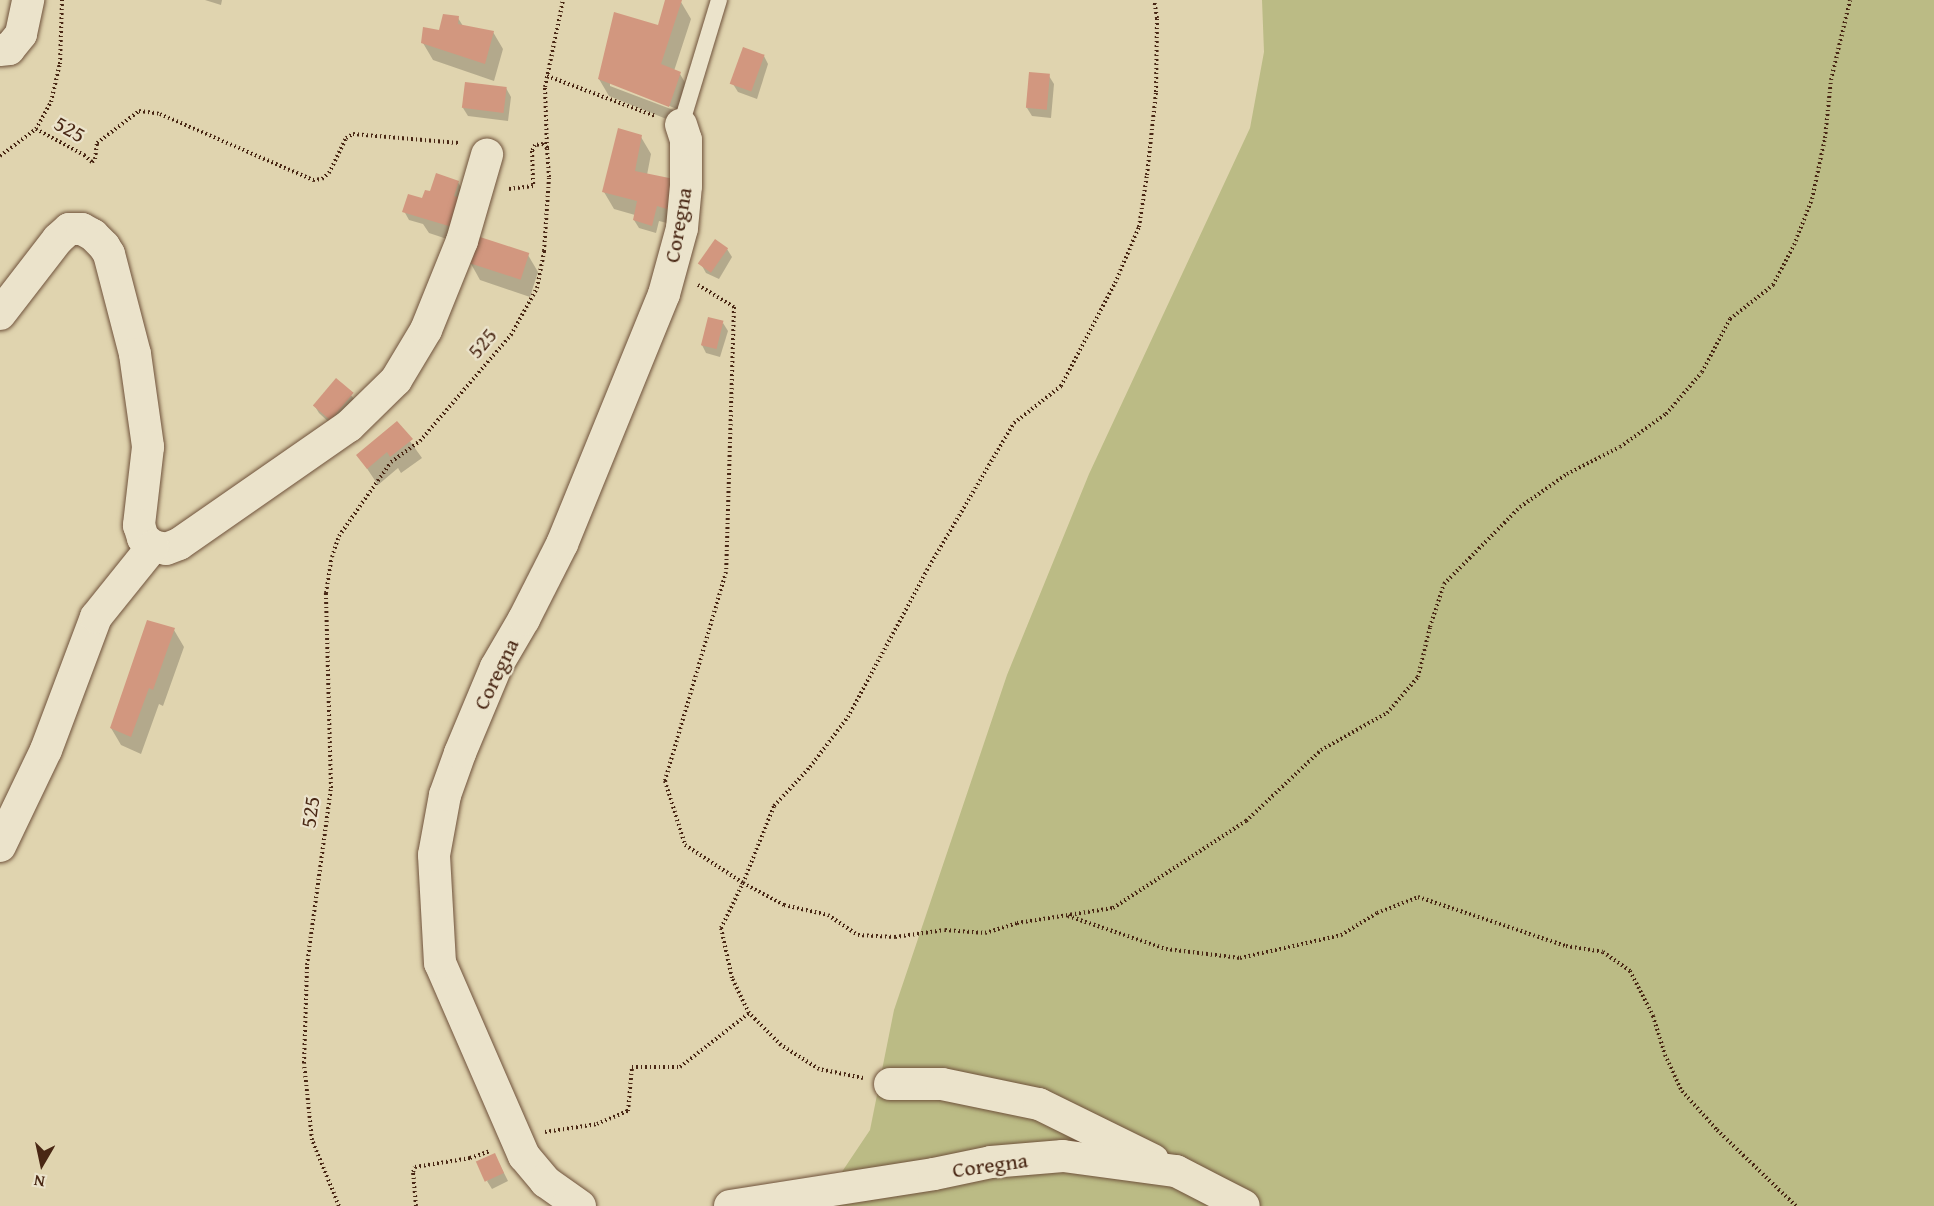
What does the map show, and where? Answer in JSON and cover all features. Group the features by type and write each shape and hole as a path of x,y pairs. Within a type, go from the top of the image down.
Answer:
{"street":[{"path":"0,50 9,49 21,34 28,0"},
{"name":"Coregna","path":"580,1206 546,1182 524,1156 440,963 434,855 445,795 460,753 496,667 524,620 562,544 642,352 671,269 682,228 686,186 686,140 681,125"},
{"path":"0,314 58,239 69,229 87,232 104,246 109,254 135,354 148,447 139,525 143,538 153,546 166,549 179,544 349,426 396,380 426,330 458,251 487,155"},
{"path":"0,846 46,750 96,617 153,546"},
{"path":"890,1084 942,1084 1040,1104 1176,1171"},
{"name":"Coregna","path":"730,1206 934,1174 991,1162 1063,1156 1176,1171 1244,1206"}],"lane":[{"path":"681,125 719,0"}],"path":[{"path":"36,129 51,102 60,64 62,0"},
{"name":"525","path":"339,1206 312,1140 304,1063 307,966 331,788 326,593 332,557 339,536 391,462 420,441 511,335 537,288 544,251 549,188 547,76 563,0"},
{"path":"890,1084 819,1069 781,1044 749,1013 732,978 721,928 743,883 774,806 810,767 848,717 927,570 1014,423 1061,386 1115,283 1139,227 1147,175 1156,92 1157,18 1154,0"},
{"path":"671,269 734,307 726,572 665,780 685,845 743,883 784,905 828,915 858,935 895,937 945,930 985,933 1017,923 1113,908 1246,821 1321,750 1387,713 1419,678 1430,627 1444,584 1520,507 1567,474 1620,447 1666,414 1702,372 1730,319 1773,285 1794,245 1812,199 1826,138 1831,80 1850,0"},
{"path":"547,76 681,125"},
{"name":"525","path":"0,156 36,129 84,155 92,162 95,159 97,143 139,111 160,114 313,180 322,179 329,173 346,138 353,134 454,141 471,145 487,155"},
{"path":"487,155 499,186 503,189 530,189 535,183 532,151 539,142 547,148"},
{"path":"1067,916 1166,949 1240,958 1341,935 1377,913 1418,897 1566,946 1603,952 1630,972 1653,1016 1665,1055 1682,1091 1717,1130 1796,1206"},
{"path":"416,1206 413,1172 415,1167 470,1158 547,1132 597,1125 628,1111 632,1067 680,1067 749,1013"}],"green space":[{"path":"1262,0 1934,0 1934,1206 819,1206 870,1130 894,1010 1007,675 1089,474 1250,128 1264,52"}],"building":[{"path":"665,0 682,0 661,64 681,72 669,107 598,79 614,12 658,25"},
{"path":"443,14 459,16 458,24 494,31 485,64 421,43 423,27 439,30"},
{"path":"743,47 765,55 751,92 730,84"},
{"path":"1029,72 1050,74 1047,110 1026,108"},
{"path":"465,82 507,87 504,113 462,108"},
{"path":"618,128 642,135 635,171 674,179 670,210 657,206 652,226 633,220 637,201 602,192"},
{"path":"436,173 459,181 454,196 461,198 452,227 402,212 408,194 422,198 425,190 430,191"},
{"path":"477,236 529,253 521,280 468,263"},
{"path":"715,239 728,248 711,273 698,264"},
{"path":"708,317 724,321 717,349 701,345"},
{"path":"336,378 354,393 330,420 313,406"},
{"path":"397,421 413,439 390,457 387,452 367,469 356,455"},
{"path":"147,620 175,628 153,690 149,688 131,737 110,728"},
{"path":"495,1153 504,1173 485,1182 476,1162"}]}
